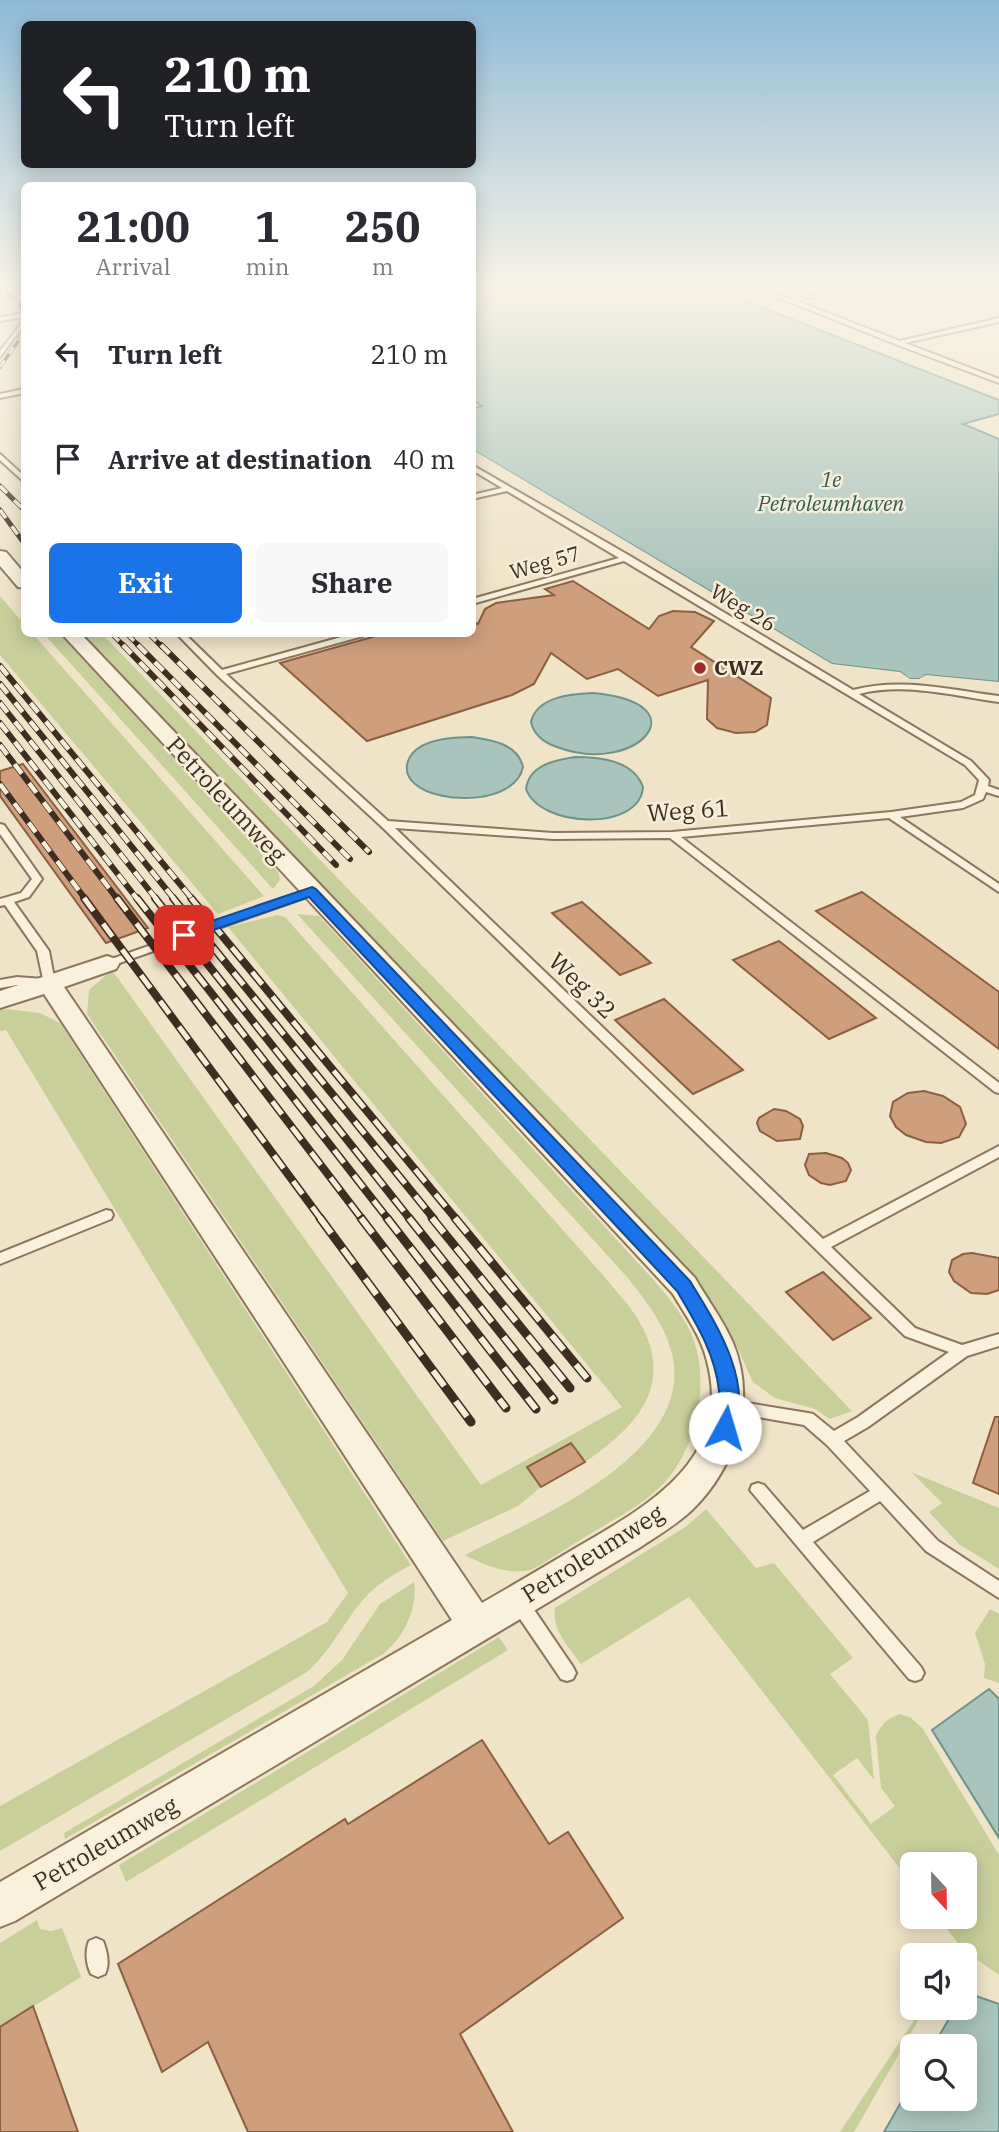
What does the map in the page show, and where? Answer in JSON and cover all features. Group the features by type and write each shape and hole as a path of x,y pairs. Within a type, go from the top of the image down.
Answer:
{"street":[{"path":"0,556 21,580"},
{"name":"Petroleumweg","path":"0,1906 627,1537 680,1499 701,1474 725,1428 729,1406 729,1392 717,1343 684,1286 74,637"},
{"path":"0,1000 107,964"},
{"path":"49,984 476,1625"}],"lane":[{"path":"0,396 21,392"},
{"path":"0,456 21,477"},
{"name":"Weg 26","path":"476,470 968,763 984,780 982,788"},
{"path":"476,496 507,489"},
{"name":"Weg 57","path":"476,601 626,558"},
{"name":"Weg 32","path":"184,637 385,824 910,1332 962,1351"},
{"path":"220,673 349,637"},
{"path":"850,694 867,688 887,687 999,699"},
{"path":"982,788 999,793"},
{"name":"Weg 61","path":"385,824 553,836 672,835 891,815 964,805 980,797 982,788"},
{"path":"891,815 999,889"},
{"path":"0,827 37,879 26,895 4,902 43,951 49,984 17,981 0,984"},
{"path":"672,835 999,1089"},
{"path":"107,964 312,892"},
{"path":"820,1247 999,1152"},
{"path":"0,1259 106,1215"},
{"path":"833,1440 863,1422 962,1351 999,1340"},
{"path":"729,1406 808,1419 833,1440 932,1546 999,1590"},
{"path":"758,1490 915,1673"},
{"path":"801,1539 882,1492"},
{"path":"518,1601 567,1673"}],"green space":[{"path":"0,596 21,620 21,637 36,637 264,896 218,914 0,655"},
{"path":"47,637 63,637 278,872 280,880 273,889"},
{"path":"87,637 105,637 852,1411 830,1419 815,1409 775,1398 753,1382 731,1334 702,1288"},
{"path":"297,914 319,916 651,1277 678,1311 691,1333 700,1371 698,1412 693,1432 676,1468 656,1491 638,1505 530,1570 504,1570 465,1555 569,1501 605,1478 637,1451 661,1420 673,1387 668,1340 653,1312 627,1277"},
{"path":"277,915 285,917 602,1274 635,1315 649,1344 653,1365 652,1384 645,1402 621,1434 585,1462 570,1443 527,1467 541,1487 518,1506 443,1541 87,1014 89,990 112,970 481,1485 622,1407 228,927"},
{"path":"0,1010 40,1013 60,1023 411,1565 367,1595 307,1672 0,1851 0,1806 327,1622 348,1593 6,1030 0,1031"},
{"path":"911,1472 999,1508 999,1569 959,1544 929,1512 942,1503"},
{"path":"706,1509 756,1568 774,1563 853,1658 830,1674 868,1720 874,1780 857,1758 833,1775 871,1824 895,1806 881,1788 876,1736 878,1732 885,1722 900,1714 911,1718 923,1729 999,1855 999,1975 977,1960 977,1943 958,1943 947,1929 977,1929 977,1852 900,1852 900,1869 689,1597 581,1664 562,1638 554,1616 555,1608 687,1526"},
{"path":"414,1582 414,1602 408,1622 397,1640 383,1654 65,1839 64,1833 314,1686 342,1660 380,1604"},
{"path":"990,1609 999,1614 999,1683 984,1678 985,1664 975,1633"},
{"path":"499,1637 508,1650 126,1882 119,1865"},
{"path":"37,1920 40,1929 51,1931 62,1928 81,1977 0,2027 0,1943"},
{"path":"914,2020 919,2020 910,2034 905,2034"},
{"path":"900,2042 900,2052 854,2132 840,2132"}],"water":[{"name":"1e Petroleumhaven","path":"476,387 967,387 999,400 999,414 963,424 999,439 999,682 926,675 920,679 909,679 900,672 832,664 476,452 476,408 482,406 476,402"},
{"path":"593,693 627,699 645,710 651,722 646,735 632,746 612,753 586,754 557,747 541,738 535,731 531,722 540,707 556,698"},
{"path":"472,737 503,744 516,753 523,767 517,780 492,795 458,798 426,791 411,780 407,765 410,756 417,750 434,741"},
{"path":"575,757 605,759 632,771 643,787 638,802 625,812 608,818 589,820 550,811 535,802 526,789 532,774 551,762"},
{"path":"989,1689 999,1699 999,1838 932,1730"},
{"path":"977,1996 999,2004 999,2132 884,2132 900,2104 900,2111 977,2111 977,2034 940,2034 948,2020 977,2020"}],"pier":[{"path":"476,452 832,664 900,672 910,679 919,679 926,675 999,682 999,685 927,678 923,681 906,680 899,676 831,667 476,456"}],"building":[{"path":"573,581 649,629 659,616 673,611 695,612 714,621 691,647 771,698 767,725 755,732 736,733 717,728 707,719 708,680 658,696 618,669 587,679 551,653 534,684 512,695 367,741 280,663 372,637 476,637 476,623 485,609 496,603 554,595 545,589"},
{"path":"23,764 148,928 106,943 0,796 0,771"},
{"path":"862,892 999,992 999,1049 816,911"},
{"path":"582,902 651,963 620,975 552,913"},
{"path":"779,941 876,1018 829,1039 733,960"},
{"path":"664,999 743,1070 693,1094 615,1020"},
{"path":"924,1091 943,1096 960,1107 966,1124 959,1137 941,1143 926,1142 906,1135 896,1127 890,1116 893,1102 908,1093"},
{"path":"774,1109 786,1111 800,1119 803,1126 800,1139 777,1141 760,1131 757,1123 759,1118"},
{"path":"826,1153 848,1163 851,1170 846,1181 830,1185 809,1175 805,1165 809,1154"},
{"path":"972,1253 999,1258 999,1290 987,1294 971,1293 954,1281 949,1272 952,1260"},
{"path":"823,1272 871,1318 833,1340 786,1292"},
{"path":"995,1417 999,1417 999,1494 973,1483"},
{"path":"571,1443 585,1462 541,1487 527,1467"},
{"path":"482,1740 549,1844 568,1832 623,1918 460,2034 513,2132 248,2132 208,2042 162,2072 118,1964 345,1819 348,1824"},
{"path":"33,2006 78,2132 0,2132 0,2027"}],"railway":[{"path":"0,486 21,507"},
{"path":"0,510 21,539"},
{"path":"115,637 123,645"},
{"path":"130,637 138,645"},
{"path":"152,637 162,647"},
{"path":"123,645 336,865"},
{"path":"138,645 350,859"},
{"path":"161,645 369,852"},
{"path":"0,666 193,900"},
{"path":"0,684 175,900"},
{"path":"0,703 157,900"},
{"path":"0,723 138,900"},
{"path":"0,745 118,900"},
{"path":"0,784 86,900"},
{"path":"84,898 321,1219"},
{"path":"117,898 362,1219"},
{"path":"137,898 388,1219"},
{"path":"155,898 410,1219"},
{"path":"173,898 434,1219"},
{"path":"191,898 456,1219"},
{"path":"320,1218 471,1422"},
{"path":"361,1218 506,1408"},
{"path":"387,1218 536,1409"},
{"path":"409,1218 554,1400"},
{"path":"432,1218 570,1388"},
{"path":"455,1218 587,1378"}],"place":[{"name":"CWZ","path":"700,668"}],"route":[{"path":"184,935 312,892 684,1286 717,1343 729,1392 725,1428"}]}
